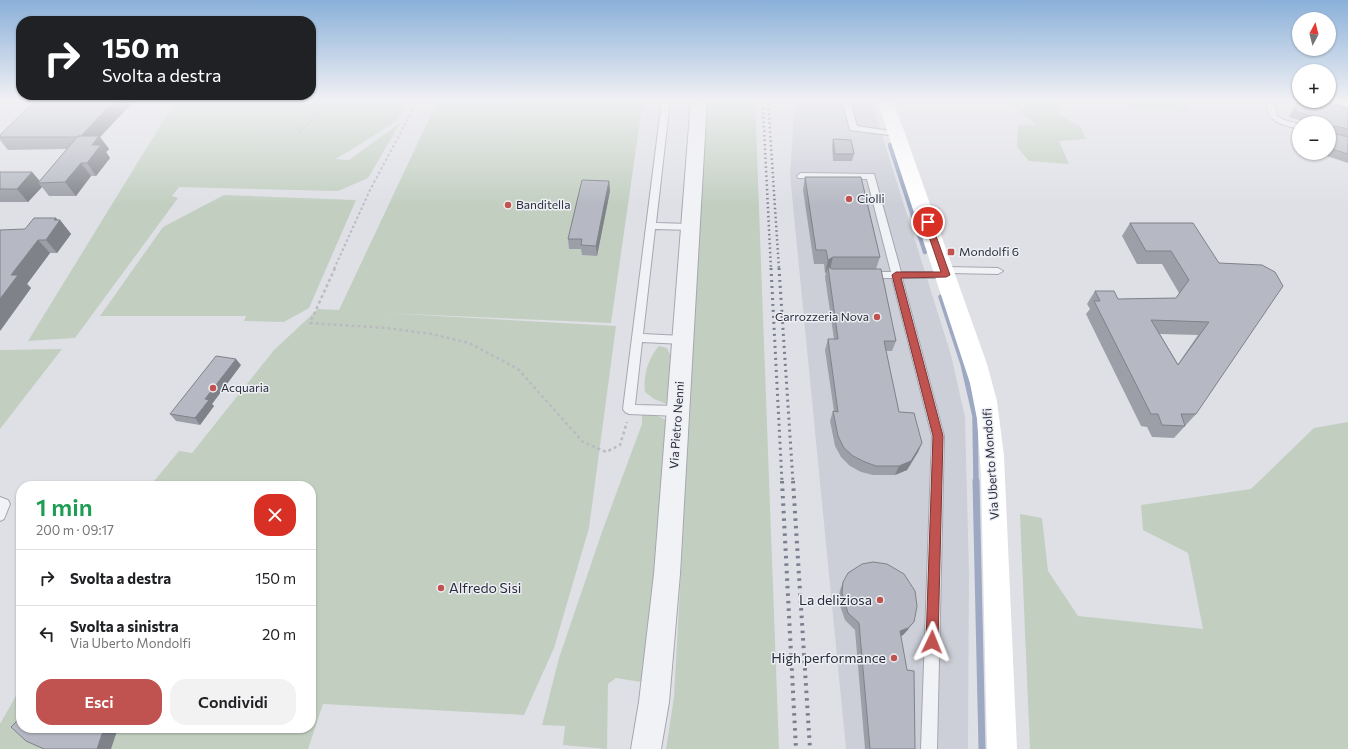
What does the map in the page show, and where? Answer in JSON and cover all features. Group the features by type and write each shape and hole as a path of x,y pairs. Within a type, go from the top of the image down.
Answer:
{"main road":[{"name":"Via Uberto Mondolfi","path":"896,135 945,272 982,384 989,416 996,532 1002,749"}],"street":[{"name":"Via Pietro Nenni","path":"646,749 654,702 666,581 697,135"}],"lane":[{"path":"662,135 629,409 678,411"},
{"path":"801,176 871,176 938,436 929,749"},
{"path":"651,226 691,227"},
{"path":"859,275 998,271"},
{"path":"638,338 683,340"},
{"path":"0,502 4,504 0,515"}],"path":[{"path":"399,135 370,190 310,323 387,328 432,334 469,343 518,368 583,442 606,452 620,445 629,409"}],"shaded area":[{"path":"793,135 882,135 951,355 965,417 969,573 968,749 846,749 790,175"}],"green space":[{"path":"155,135 375,135 335,159 349,160 383,135 393,135 368,178 338,191 179,187 172,196 178,198 75,338 28,341"},
{"name":"Alfredo Sisi","path":"422,135 638,135 611,323 385,313 616,326 589,528 554,648 524,715 323,704 316,725 316,481 154,481 179,451 192,453 274,350 318,309 339,310"},
{"path":"705,135 756,135 779,749 666,749 674,697"},
{"path":"1018,135 1084,135 1085,139 1059,141 1069,164 1029,161 1017,147"},
{"path":"224,195 356,200 309,308 284,322 244,321 246,316 100,316 163,227"},
{"path":"659,346 667,348 672,359 669,405 654,399 645,392 647,368 652,356"},
{"path":"62,349 0,429 0,350"},
{"path":"650,414 667,421 654,593 641,682 616,678 608,684 607,749 563,745 565,726 542,725 559,658 603,529 642,424 642,415"},
{"path":"1348,422 1348,749 1030,749 1020,514 1042,518 1048,571 1078,616 1203,629 1188,553 1143,530 1141,505 1251,489 1314,428"},
{"name":"Alfredo Sisi","path":"16,696 16,733 313,733 308,749 0,749 0,724"}],"building":[{"path":"0,135 82,135 77,137 0,137"},
{"path":"1336,135 1348,137 1348,154 1336,150"},
{"path":"78,136 99,136 92,145 101,145 87,163 81,163 65,182 38,183"},
{"path":"833,139 851,140 854,154 835,154"},
{"path":"0,172 32,172 17,189 0,189"},
{"path":"805,177 861,177 880,257 833,257 828,260 826,250 816,250"},
{"path":"582,180 609,181 596,246 581,245 582,239 568,239"},
{"path":"34,218 56,218 54,220 60,220 46,240 38,240 11,275 18,275 0,299 0,230 25,229"},
{"path":"1130,223 1193,223 1219,263 1262,265 1275,272 1283,286 1196,414 1181,414 1185,426 1162,425 1158,414 1151,414 1094,301 1100,301 1095,291 1114,291 1118,299 1176,298 1189,280 1171,251 1146,251","holes":["1151,320 1209,322 1178,365"]},
{"path":"828,267 832,269 881,269 896,341 884,341 899,412 914,413 922,443 911,461 899,466 876,466 865,462 853,456 844,448 838,436 833,411 838,412 828,339 838,339"},
{"path":"216,356 236,359 205,399 209,400 195,418 170,414"},
{"path":"873,562 887,564 904,574 915,591 917,606 914,622 908,628 900,631 907,670 914,671 915,749 870,749 859,623 848,613 842,593 843,582 848,573 862,564"},
{"path":"16,722 16,732 11,727"},
{"path":"17,733 102,733 97,749 44,749 26,741"}],"waterway":[{"path":"890,145 925,252"},
{"path":"941,297 963,364 975,416 976,482"},
{"path":"976,481 982,749"}],"railway":[{"path":"764,135 771,269"},
{"path":"770,135 779,269"},
{"path":"771,268 782,482"},
{"path":"779,268 793,482"},
{"path":"782,481 796,749"},
{"path":"793,481 810,749"}],"place":[{"name":"Ciolli","path":"849,199"},
{"name":"Banditella","path":"508,205"},
{"name":"Mondolfi 6","path":"951,252"},
{"name":"Carrozzeria Nova","path":"877,317"},
{"name":"Acquaria","path":"213,388"},
{"name":"Alfredo Sisi","path":"441,588"},
{"name":"La deliziosa","path":"880,600"},
{"name":"High performance","path":"894,658"}],"route":[{"path":"928,222 946,275 896,275 938,436 932,642"}]}
